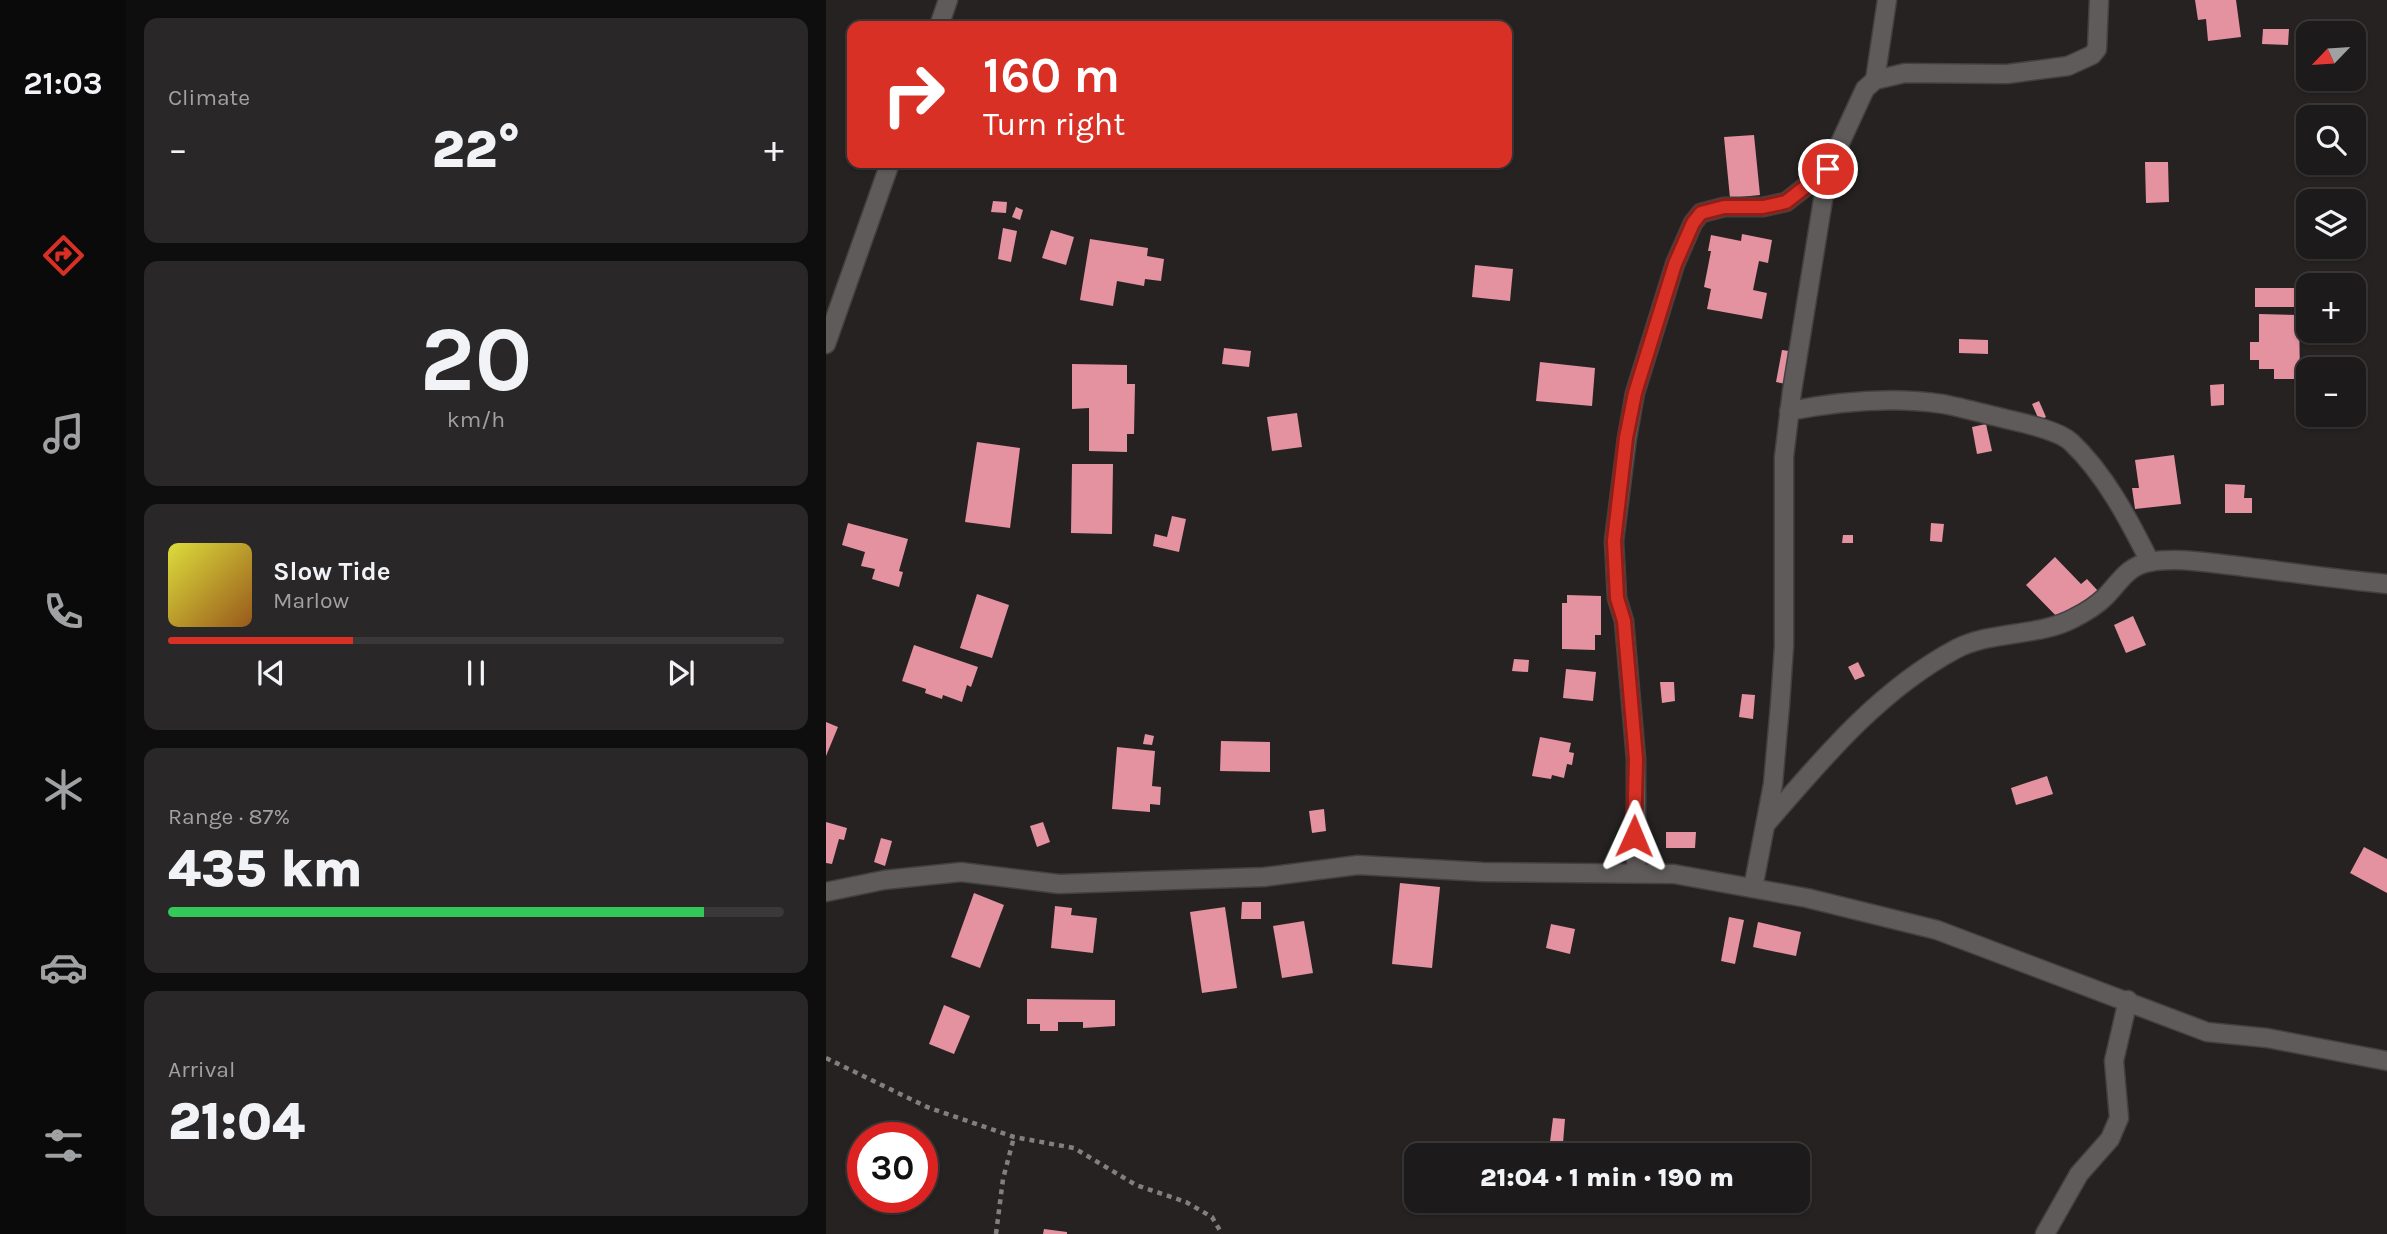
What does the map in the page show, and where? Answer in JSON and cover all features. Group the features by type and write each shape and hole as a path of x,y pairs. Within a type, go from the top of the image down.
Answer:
{"street":[{"path":"941,21 948,0"},
{"path":"1875,80 1887,0"},
{"path":"1753,888 1773,784 1782,682 1784,457 1828,169 1864,89 1875,80 1905,73 2007,74 2068,66 2092,55 2097,48 2099,0"},
{"path":"826,344 888,168"},
{"path":"1636,873 1636,759 1624,621 1617,598 1614,541 1626,438 1635,393 1675,264 1693,223 1701,213 1724,207 1763,207 1786,202 1828,169"},
{"path":"1789,411 1822,404 1908,400 1944,404 2030,425 2068,440 2098,472 2150,562"},
{"path":"1766,824 1835,746 1884,698 1957,649 1982,640 2073,619 2105,598 2118,580 2132,568 2150,562 2204,562 2387,584"},
{"path":"826,892 884,880 961,872 1059,884 1264,877 1358,865 1483,872 1674,874 1807,898 1937,930 2207,1032 2267,1038 2387,1061"},
{"path":"2045,1234 2079,1174 2110,1139 2119,1118 2114,1061 2128,1000"}],"path":[{"path":"826,1058 927,1107 1014,1137 1074,1148 1136,1185 1186,1202 1212,1217 1222,1234"},
{"path":"996,1234 1003,1179 1014,1137"}],"building":[{"path":"2195,0 2236,0 2241,37 2208,41 2206,19 2198,20"},
{"path":"2263,29 2289,29 2288,45 2262,44"},
{"path":"1754,135 1760,195 1730,198 1724,137"},
{"path":"2145,162 2168,162 2169,202 2146,203"},
{"path":"993,201 1007,202 1006,213 991,212"},
{"path":"1016,207 1023,210 1020,220 1012,217"},
{"path":"1003,228 1017,231 1011,262 998,259"},
{"path":"1051,230 1074,237 1066,265 1042,258"},
{"path":"1742,234 1772,240 1768,263 1759,261 1753,290 1767,293 1762,319 1707,309 1711,289 1704,287 1711,251 1708,251 1711,235 1741,241"},
{"path":"1090,239 1148,248 1147,256 1164,259 1161,281 1145,279 1144,286 1117,281 1113,306 1080,300"},
{"path":"1475,265 1513,269 1510,301 1472,297"},
{"path":"2255,288 2294,288 2294,307 2255,307"},
{"path":"2259,314 2296,315 2296,343 2299,343 2300,357 2296,357 2296,379 2274,379 2274,369 2259,369 2259,360 2250,360 2250,342 2259,342"},
{"path":"1959,339 1988,340 1988,354 1959,353"},
{"path":"1224,348 1251,351 1249,367 1222,364"},
{"path":"1782,350 1796,352 1791,385 1776,382"},
{"path":"1540,362 1595,368 1592,406 1536,401"},
{"path":"1072,364 1127,365 1127,384 1135,384 1134,434 1127,434 1127,452 1089,451 1089,408 1072,409"},
{"path":"2224,384 2224,405 2211,406 2210,385"},
{"path":"2039,401 2046,417 2039,420 2032,404"},
{"path":"1297,413 1302,447 1272,451 1267,417"},
{"path":"1986,424 1992,451 1977,454 1972,427"},
{"path":"977,442 1020,448 1010,528 965,522"},
{"path":"2174,455 2181,504 2135,509 2132,488 2139,488 2135,460"},
{"path":"1072,464 1113,464 1112,534 1071,533"},
{"path":"2225,484 2245,485 2244,498 2252,498 2252,513 2225,513"},
{"path":"1172,516 1186,519 1179,552 1153,546 1155,534 1167,537"},
{"path":"848,523 908,539 899,571 903,572 899,587 872,579 875,569 861,566 865,552 842,545"},
{"path":"1931,523 1944,524 1942,542 1930,541"},
{"path":"1843,535 1853,535 1853,543 1842,543"},
{"path":"2055,557 2081,584 2087,579 2098,591 2064,624 2026,585"},
{"path":"977,594 1009,605 992,658 960,648"},
{"path":"1567,595 1601,596 1601,635 1595,635 1595,650 1562,649 1562,603 1567,603"},
{"path":"2133,616 2146,645 2126,653 2114,625"},
{"path":"914,645 978,667 971,687 967,685 962,702 943,695 942,699 925,693 926,689 902,681"},
{"path":"1514,659 1529,660 1528,672 1512,671"},
{"path":"1858,662 1865,676 1855,680 1848,667"},
{"path":"1566,669 1596,672 1593,701 1563,698"},
{"path":"1660,682 1674,682 1675,701 1662,703"},
{"path":"1742,694 1755,695 1753,719 1739,717"},
{"path":"826,722 838,727 826,756"},
{"path":"1145,734 1154,736 1152,745 1143,744"},
{"path":"1540,737 1571,743 1569,752 1574,753 1572,765 1567,764 1564,778 1552,775 1551,779 1532,776"},
{"path":"1221,741 1270,742 1270,772 1220,771"},
{"path":"1117,747 1155,751 1152,786 1161,787 1160,805 1150,804 1150,812 1112,809"},
{"path":"2047,776 2053,794 2016,805 2011,788"},
{"path":"1324,809 1326,831 1312,833 1309,811"},
{"path":"826,822 847,828 844,840 839,839 832,864 826,863"},
{"path":"1043,822 1050,842 1037,847 1030,826"},
{"path":"1666,832 1696,832 1695,848 1666,848"},
{"path":"881,838 892,841 885,866 874,862"},
{"path":"2364,847 2387,859 2387,893 2350,873"},
{"path":"1400,883 1440,887 1432,968 1392,964"},
{"path":"974,893 1004,905 980,968 951,957"},
{"path":"1242,902 1261,902 1261,919 1241,919"},
{"path":"1055,906 1072,908 1071,915 1097,918 1093,953 1051,948"},
{"path":"1225,907 1237,988 1202,993 1190,912"},
{"path":"1729,917 1744,920 1735,964 1721,961"},
{"path":"1304,921 1313,973 1282,978 1273,926"},
{"path":"1758,922 1801,932 1796,956 1753,947"},
{"path":"1551,924 1575,929 1570,954 1546,948"},
{"path":"1027,999 1115,1000 1115,1026 1083,1028 1083,1022 1058,1022 1058,1031 1040,1031 1040,1024 1027,1024"},
{"path":"944,1005 970,1016 954,1054 929,1044"},
{"path":"1553,1118 1565,1119 1563,1143 1550,1142"},
{"path":"1044,1229 1067,1232 1067,1234 1043,1234"}],"route":[{"path":"1634,836 1636,759 1624,621 1617,598 1614,541 1626,438 1635,393 1675,264 1693,223 1701,213 1724,207 1763,207 1786,202 1828,169"}]}
